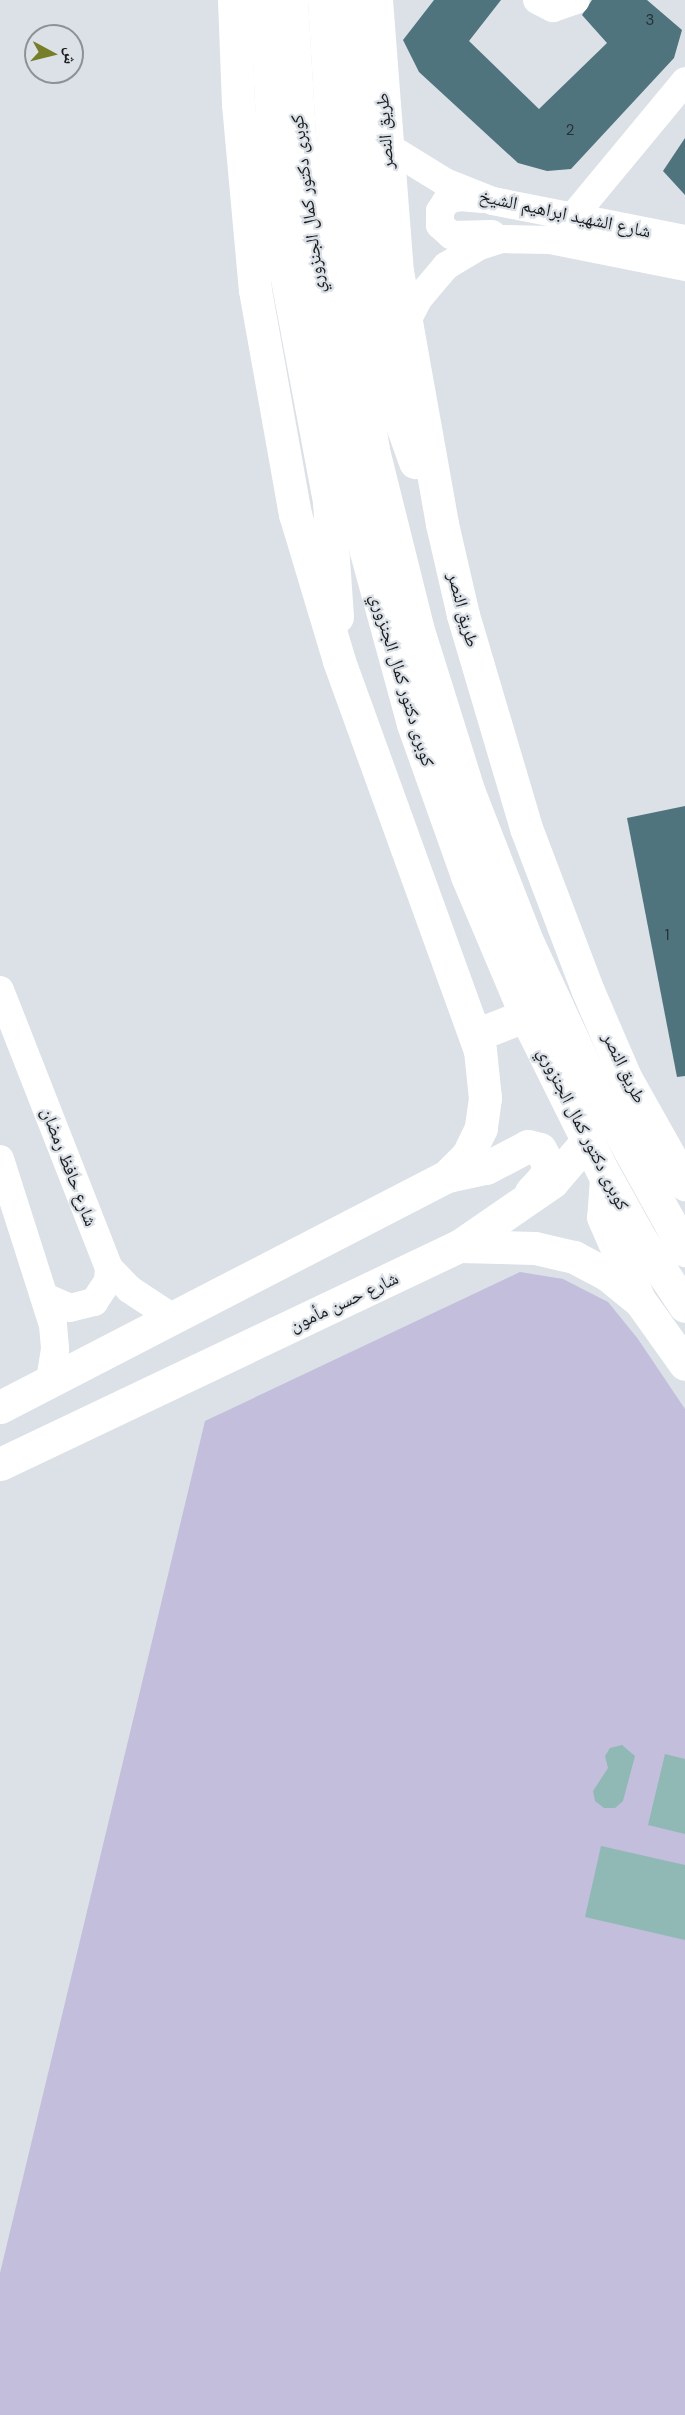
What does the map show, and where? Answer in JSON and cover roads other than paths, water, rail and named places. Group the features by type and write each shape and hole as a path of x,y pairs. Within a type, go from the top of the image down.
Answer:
{"main road":[{"path":"234,0 244,197 269,383 295,514 339,661 476,1035 485,1098 481,1128 468,1155 447,1176"},
{"path":"266,0 275,184 284,263 329,502 339,661"},
{"name":"كوبرى دكتور كمال الجنزوري","path":"291,0 300,147 332,378 366,552 413,724 467,876 530,1025 607,1180 685,1306"},
{"name":"كوبرى دكتور كمال الجنزوري","path":"324,0 336,203 345,277 373,450 417,627 468,790 526,939 593,1084 685,1250"},
{"path":"372,2 373,154 384,345 399,417 442,524"},
{"name":"طريق النصر","path":"373,154 442,524 463,615 522,816 588,992 619,1062 685,1184"},
{"path":"476,1035 588,992"},
{"name":"شارع حسن مأمون","path":"0,1464 459,1246 552,1182 582,1147 605,1106 619,1062"},
{"path":"663,1144 622,1156 611,1166 602,1193 607,1230 640,1301 685,1364"},
{"path":"0,1407 447,1176 486,1168 528,1146 540,1149 548,1160 548,1173 514,1209"},
{"path":"459,1246 535,1248 574,1257 609,1276 640,1301"}],"street":[{"path":"537,0 554,8 576,0"},
{"path":"571,219 685,81"},
{"name":"شارع الشهيد ابراهيم الشيخ","path":"373,154 493,201 571,219 685,239"},
{"path":"493,201 460,197 447,200 440,211 440,225 452,235 526,237"},
{"name":"شارع الشهيد ابراهيم الشيخ","path":"406,323 427,287 457,257 486,244 526,237 685,267"},
{"name":"شارع حافظ رمضان","path":"0,990 109,1268 129,1289 173,1318"},
{"path":"1,1166 47,1298 55,1349 50,1382"},
{"path":"47,1298 70,1308 94,1302 108,1281 109,1268"}]}
